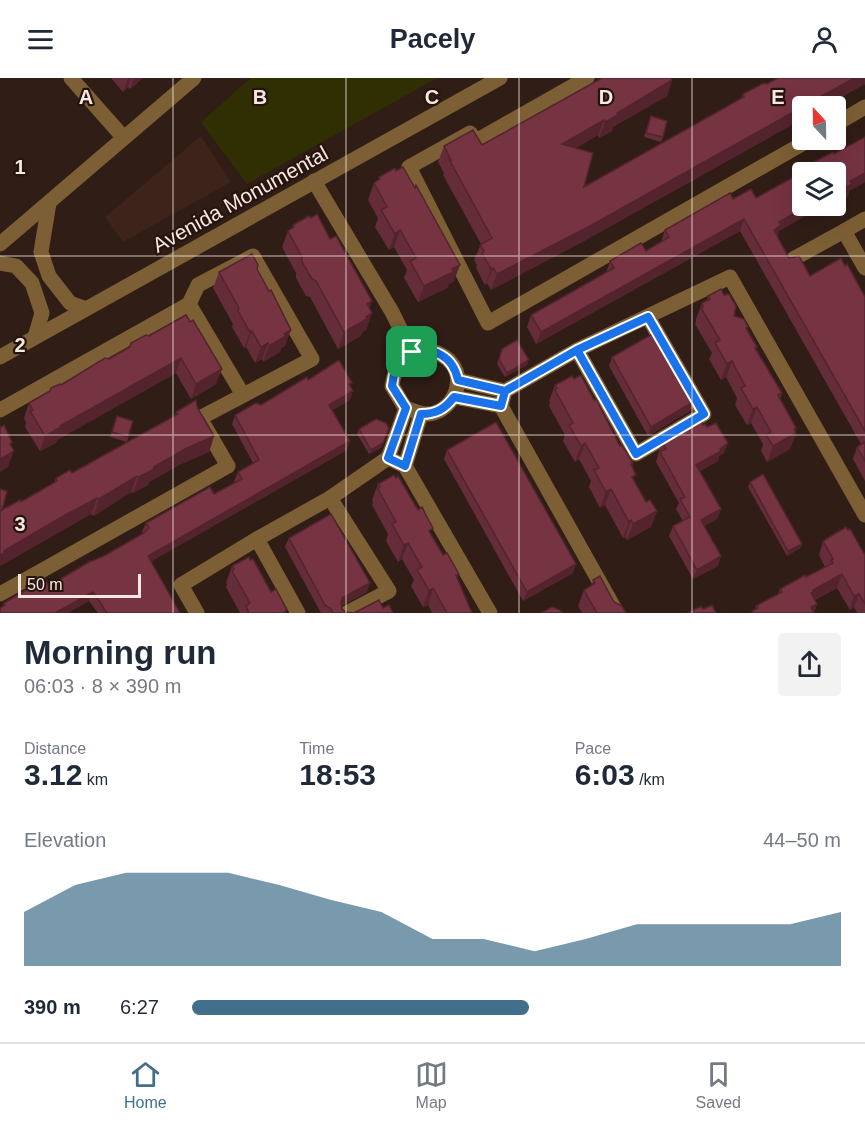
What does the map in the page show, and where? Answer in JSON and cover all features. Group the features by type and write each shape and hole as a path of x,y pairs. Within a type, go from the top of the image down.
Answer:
{"street":[{"path":"71,78 123,137"},
{"path":"0,244 194,78"},
{"name":"Avenida Monumental","path":"0,357 500,78"},
{"path":"587,78 476,141 471,133 409,167 488,323 792,150"},
{"path":"846,118 865,107"},
{"path":"314,181 392,312 412,352"},
{"path":"49,203 41,252 49,276 70,303 86,309"},
{"path":"793,259 865,219"},
{"path":"844,231 865,268"},
{"path":"0,410 189,304 198,285 253,256 312,358 200,418 228,466 0,594"},
{"path":"0,263 16,266 32,283 42,313 35,337"},
{"path":"458,380 505,391 577,350 730,277 865,515"},
{"path":"189,304 243,395"},
{"path":"577,350 636,454 704,414 648,317"},
{"path":"423,349 438,352 450,361 458,380 454,397 447,406 432,414 421,414 406,408 392,386 395,368 412,352 423,349"},
{"path":"505,391 501,406 617,613"},
{"path":"454,397 501,406"},
{"path":"197,613 181,585 256,538 330,498 388,458 406,408"},
{"path":"405,466 421,414"},
{"path":"388,458 405,466 490,613"},
{"path":"330,498 389,591 347,613"},
{"path":"256,538 298,613"}],"shaded area":[{"path":"251,78 437,78 247,184 201,122"},
{"path":"201,136 231,182 123,242 105,217"}],"building":[{"path":"602,78 671,78 672,80 617,113 618,115 605,122 604,120 562,144 593,153 584,187 744,97 743,94 764,83 767,84 778,78 854,78 822,96 792,96 792,113 590,226 497,274 493,268 491,269 480,245 492,238 444,146 473,130 482,145"},
{"path":"651,116 667,121 663,137 646,133"},
{"path":"865,137 865,173 850,181 852,184 846,188 846,162 814,162 833,152 834,154 846,150 846,147"},
{"path":"403,167 415,188 416,185 460,265 452,269 453,272 424,286 410,261 416,258 400,230 395,234 381,210 387,207 374,183 380,179 379,177 395,168 396,171"},
{"path":"792,178 792,215 779,222 781,225 774,230 789,258 799,256 810,276 841,258 845,266 847,264 865,297 865,431 744,219 541,332 531,315 614,268 610,261 641,243 646,251 669,237 665,230 730,193 733,199 751,189 756,198"},
{"path":"317,214 330,239 336,236 372,301 367,304 372,313 366,317 367,319 344,332 316,281 312,279 302,262 302,257 288,231 294,227 293,225"},
{"path":"252,254 258,265 257,269 269,291 271,290 291,330 284,334 286,336 269,346 268,343 261,347 252,331 250,332 219,272"},
{"path":"721,289 724,295 729,294 736,306 734,316 744,319 748,327 746,328 757,347 755,348 782,393 778,395 796,428 794,429 796,433 773,446 766,435 771,432 757,407 753,409 741,388 745,386 732,361 727,364 715,343 720,340 701,308 702,303 710,299 708,296"},
{"path":"186,315 190,322 193,320 222,369 196,384 181,358 45,436 30,411 33,410 29,403 105,358 109,359 130,347 131,343 146,335 149,336"},
{"path":"654,333 693,402 651,427 612,357"},
{"path":"517,340 529,360 507,373 499,359 502,349"},
{"path":"339,360 352,383 349,384 353,391 329,405 350,441 148,556 180,613 107,613 93,592 55,613 0,613 0,608 5,605 4,603 45,579 49,586 89,562 104,556 144,533 149,528 146,523 210,487 214,494 242,479 238,472 259,460 235,415 256,403 261,405 307,377 308,380"},
{"path":"581,375 620,446 622,445 633,463 631,464 636,475 632,477 646,502 650,500 657,511 633,524 631,520 629,522 611,489 606,492 594,470 599,468 585,443 581,446 569,425 573,423 555,390 557,388 555,385 572,376 574,379"},
{"path":"196,400 197,407 214,436 185,449 154,469 58,519 0,555 0,511 20,500 21,502 57,481 56,478 70,470 72,473 178,414 176,412"},
{"path":"117,416 133,421 128,437 112,432"},
{"path":"376,419 386,423 389,428 383,443 371,450 359,429"},
{"path":"701,419 703,425 707,427 716,423 728,443 720,449 721,451 696,465 721,509 701,520 721,556 697,570 673,526 690,517 680,499 685,497 660,452 666,449 662,442"},
{"path":"496,422 576,564 527,592 447,450"},
{"path":"0,425 1,427 4,425 14,451 0,459"},
{"path":"865,442 865,461 857,447"},
{"path":"763,474 802,544 788,551 750,482"},
{"path":"394,475 396,478 398,476 418,510 422,507 433,528 429,531 443,555 447,553 459,574 456,575 472,613 447,613 433,588 429,591 417,570 422,567 408,543 404,545 392,524 396,522 378,489 380,487 378,484"},
{"path":"0,489 7,491 3,507 0,506"},
{"path":"331,514 370,583 342,598 342,609 354,613 333,613 325,605 289,538"},
{"path":"846,527 850,529 865,555 865,604 859,594 854,596 842,574 813,590 814,592 811,593 817,604 811,607 814,613 753,613 752,611 758,608 756,606 782,592 780,589 833,563 823,541"},
{"path":"249,557 250,560 253,559 271,592 276,589 287,610 283,613 249,613 246,606 250,603 232,571 234,569 232,566"},
{"path":"600,576 614,602 622,606 626,613 597,613 584,590 595,583 593,580"},
{"path":"379,600 383,608 389,605 393,613 354,613"},
{"path":"712,605 716,613 688,613 701,606 703,609"},
{"path":"552,607 562,613 541,613"}],"route":[{"path":"412,352 395,368 392,386 406,408 388,458 405,466 421,414 432,414 447,406 454,397 501,406 505,391 577,350 636,454 704,414 648,317 577,350 505,391 458,380 450,361 438,352 423,349 412,352"}]}
